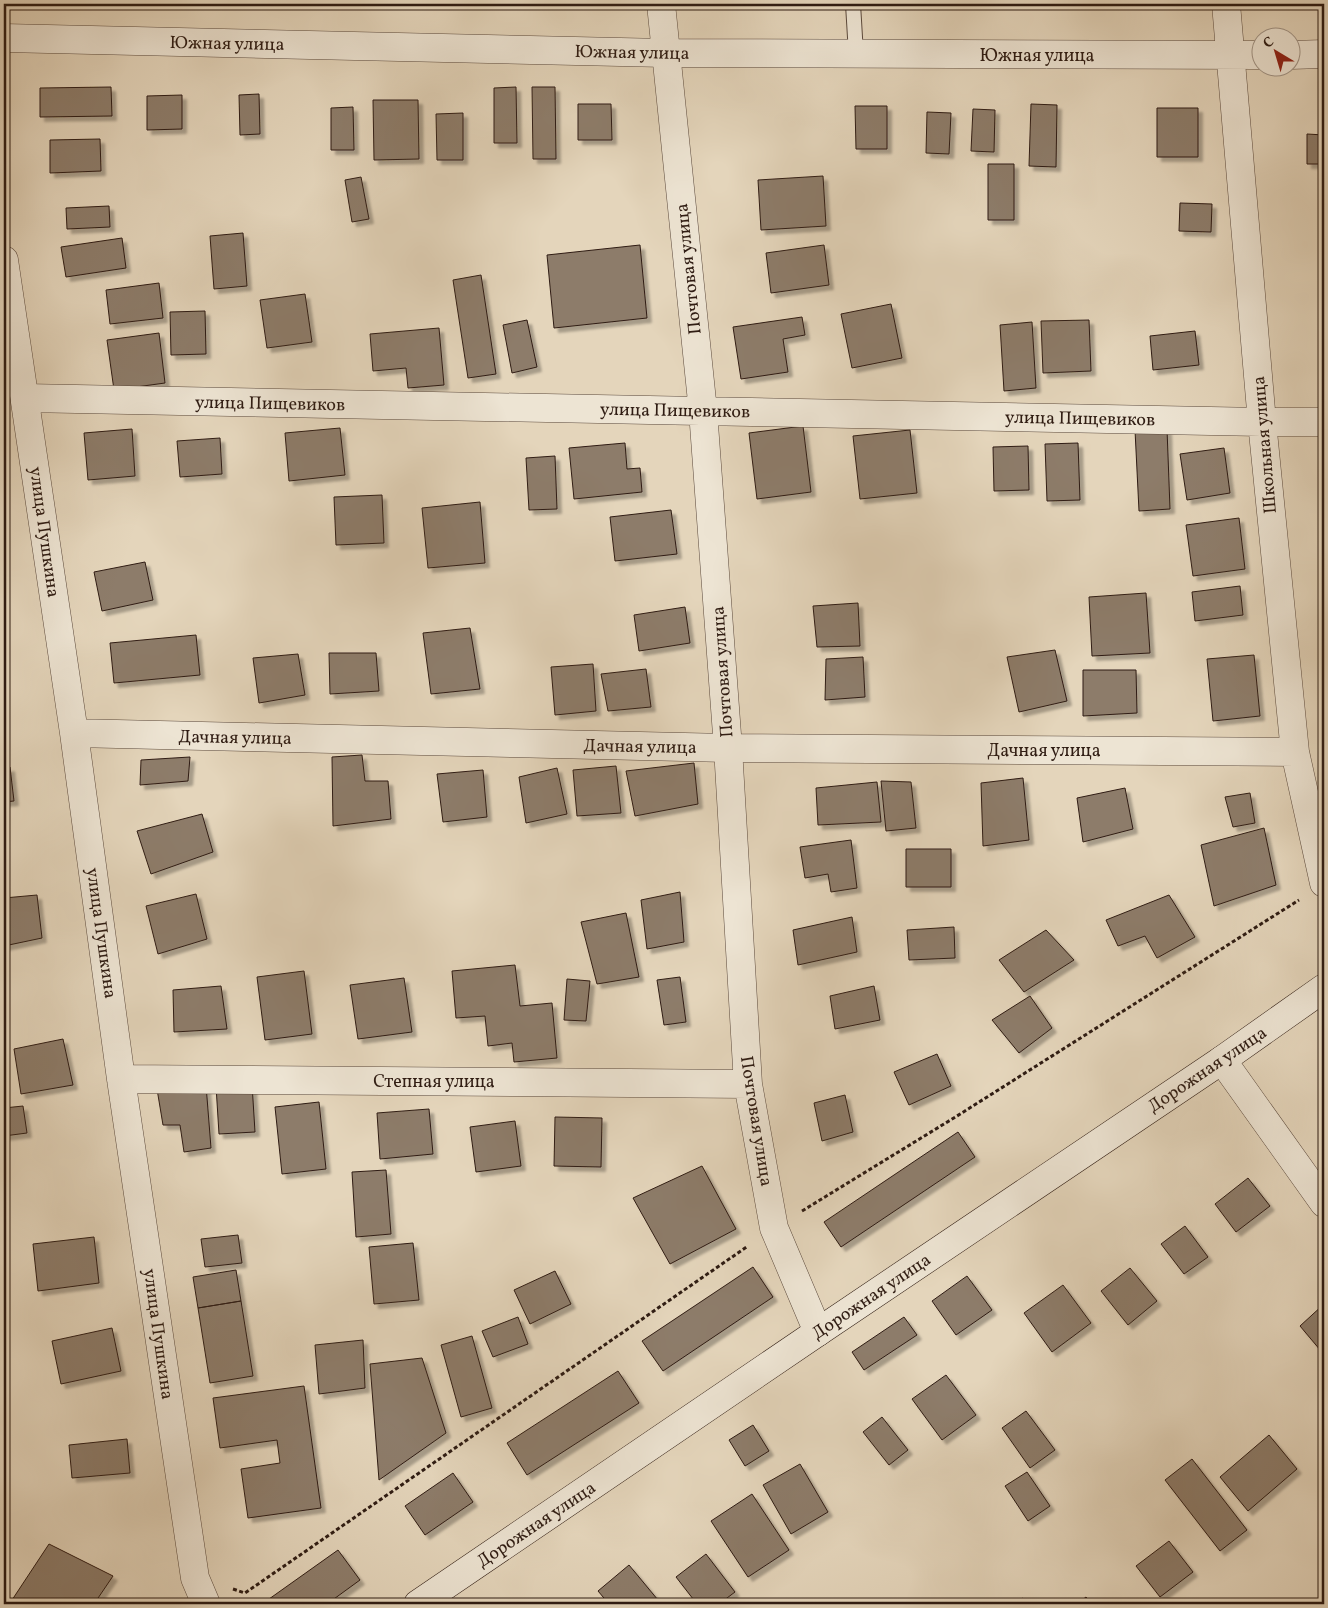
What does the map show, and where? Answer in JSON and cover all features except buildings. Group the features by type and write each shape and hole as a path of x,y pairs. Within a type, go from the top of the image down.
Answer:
{"street":[{"name":"Почтовая улица","path":"661,4 703,411 728,748 748,1084 774,1228 818,1332"},
{"name":"Школьная улица","path":"1226,4 1262,422 1295,752 1324,883"},
{"name":"Южная улица","path":"4,38 665,53 1250,55"},
{"path":"1300,55 1324,54"},
{"name":"улица Пушкина","path":"4,260 74,733 194,1591 206,1604"},
{"name":"улица Пищевиков","path":"25,398 1324,422"},
{"name":"Дачная улица","path":"74,733 728,748 1295,752"},
{"name":"Дорожная улица","path":"418,1604 1222,1060 1324,988"},
{"path":"1222,1060 1324,1203"},
{"name":"Степная улица","path":"121,1079 748,1084"}],"lane":[{"path":"852,4 856,54"}],"path":[{"path":"194,1591 245,1593 774,1228 957,1116 1299,900"}]}
